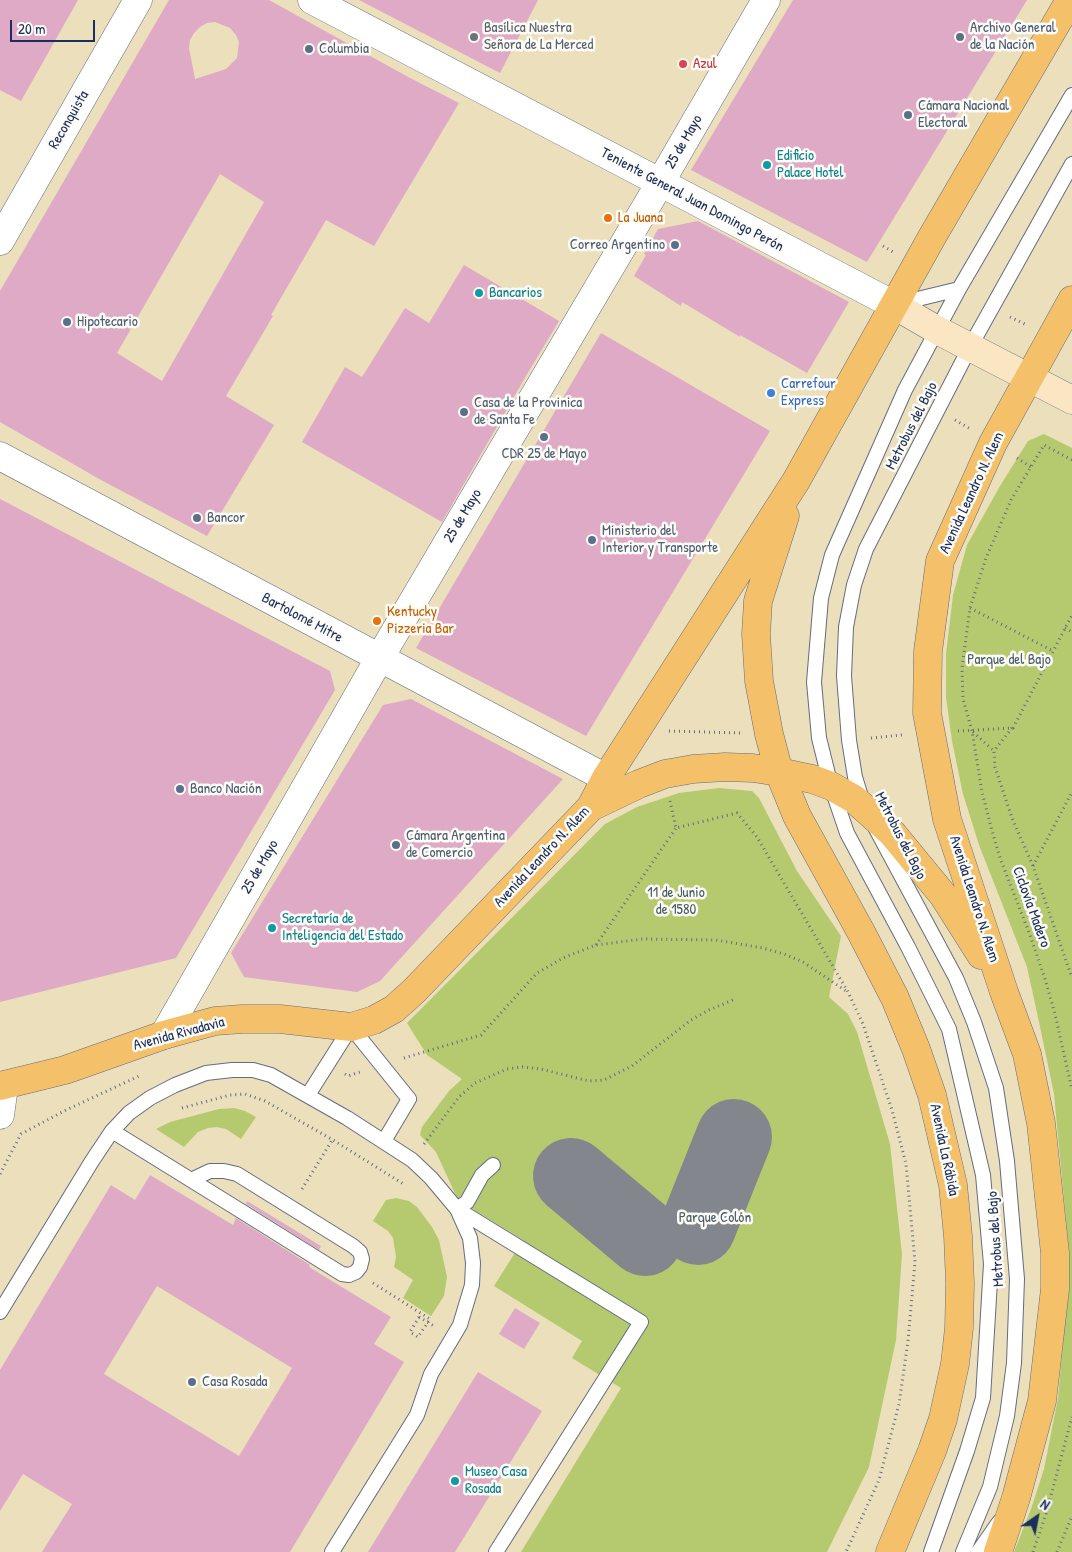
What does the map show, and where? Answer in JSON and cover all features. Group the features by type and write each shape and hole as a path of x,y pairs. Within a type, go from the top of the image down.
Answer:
{"main road":[{"name":"Avenida Leandro N. Alem","path":"414,991 590,808 606,778 796,481 894,305 1070,0"},
{"name":"Avenida Leandro N. Alem","path":"1004,992 948,819 927,713 928,651 940,561 993,443 1072,300"},
{"name":"Teniente General Juan Domingo Perón","path":"894,305 937,330 1072,400"},
{"name":"Avenida Leandro N. Alem","path":"779,772 769,734 759,681 758,601 796,481"},
{"path":"590,808 664,774 693,769 725,767 779,772 812,779 831,786 854,799 892,833 943,895 1004,992 1027,1054 1041,1124 1054,1253 1055,1289 1042,1401 1016,1498 998,1552"},
{"name":"Avenida La Rábida","path":"779,772 797,816 861,932 898,1006 932,1094 953,1185 960,1283 959,1328 955,1364 943,1419 932,1451 890,1552"},
{"name":"Avenida Rivadavia","path":"2,1086 65,1070 164,1035 215,1021 280,1019 351,1027 374,1020 394,1009 414,991"}],"street":[{"name":"Reconquista","path":"0,241 138,0"},
{"name":"Teniente General Juan Domingo Perón","path":"312,0 894,305"},
{"name":"25 de Mayo","path":"164,1035 378,659 660,183 766,0"},
{"name":"Bartolomé Mitre","path":"0,456 378,659 606,778"},
{"path":"0,1115 2,1086"}],"lane":[{"name":"Metrobus del Bajo","path":"931,1552 967,1451 983,1398 991,1264 983,1174 949,1029 847,833 831,786 819,738 814,682 821,598 832,555 905,390 959,289 1072,95"},
{"name":"Metrobus del Bajo","path":"963,1552 990,1487 1007,1416 1014,1363 1017,1279 1007,1160 996,1088 956,978 864,808 855,777 848,740 844,676 846,627 854,585 866,549 970,347 1072,164"},
{"path":"894,305 959,289"},
{"path":"308,1095 351,1027 409,1099 384,1140"},
{"path":"0,1312 112,1131 130,1113 150,1098 175,1085 206,1073 254,1070 271,1075 384,1140 412,1160 431,1178 457,1209 470,1238 473,1271 472,1285 460,1325 431,1374 417,1416 332,1552"},
{"path":"112,1131 342,1274 356,1272 360,1267 362,1259 360,1252 353,1246 237,1174 224,1170 210,1171 191,1180"},
{"path":"457,1209 467,1202 482,1175 493,1166"},
{"path":"457,1209 641,1322 496,1552"},
{"path":"978,1552 1016,1498"}],"path":[{"name":"Ciclovía Madero","path":"1072,460 1044,444 1012,500 998,530 970,608 962,668 963,699 972,731 982,792 991,827 1000,858 1045,978 1072,1090"},
{"path":"970,608 1053,651"},
{"path":"1072,615 1013,728 994,750 995,767 1002,790 1033,866 1072,978"},
{"path":"1065,628 1072,632"},
{"path":"972,731 1013,728"},
{"path":"972,731 994,750"},
{"path":"664,774 676,828"},
{"path":"1033,866 1072,792"},
{"path":"596,945 676,828 737,813 757,837 848,992 863,1024 892,1110 906,1164 915,1262 908,1341 900,1395 878,1480 846,1552"},
{"path":"412,1160 459,1097 475,1083 507,1069 523,1067 540,1069 589,1081 604,1080 632,1066 691,1020 735,999"},
{"path":"178,1108 230,1095 245,1094 265,1101 333,1140 406,1186"},
{"path":"308,1179 333,1140"},
{"path":"356,1272 430,1319 418,1337 410,1332 419,1317 451,1338"},
{"path":"1033,1552 1046,1514 1072,1417"},
{"path":"1057,1552 1072,1516"}],"green space":[{"name":"Parque del Bajo","path":"1044,434 1072,448 1072,1552 1014,1552 1044,1469 1058,1398 1067,1300 1068,1241 1054,1094 1027,967 979,845 963,794 952,741 946,697 946,654 953,595 967,545 1028,441"},
{"name":"Parque Colón","path":"719,788 752,791 759,798 797,871 841,936 829,997 848,1014 857,1032 890,1144 902,1254 896,1340 869,1467 827,1552 521,1552 621,1388 572,1358 582,1341 494,1286 523,1240 458,1200 436,1152 420,1135 422,1127 449,1091 462,1079 427,1055 407,1023 605,824 637,807 679,793"},
{"path":"234,1108 256,1117 241,1139 226,1129 208,1128 198,1132 184,1147 156,1129 170,1122 219,1109"},
{"path":"396,1198 409,1201 417,1207 439,1240 447,1277 444,1296 431,1316 403,1298 413,1280 394,1267 396,1257 393,1238 388,1231 373,1221 386,1200"}],"building":[{"path":"0,0 78,0 21,101 0,90"},
{"path":"169,0 269,0 459,103 374,246 326,220 226,396 274,425 207,536 101,480 0,422 0,291","holes":["215,22 230,28 236,35 239,42 237,58 226,69 195,79 189,48 190,40 200,27 207,23","220,174 264,202 162,381 117,353"]},
{"name":"Basílica Nuestra Señora de La Merced","path":"359,0 538,0 500,73"},
{"path":"793,0 1027,0 867,262 691,170"},
{"path":"698,221 849,302 807,373 740,335 740,337 682,302 681,306 634,276 658,229"},
{"path":"464,265 559,321 442,522 302,442 345,367 362,377 405,308 429,323"},
{"name":"Ministerio del Interior y Transporte","path":"601,333 770,431 586,736 416,648"},
{"name":"Banco Nación","path":"0,499 330,671 335,690 176,958 0,1002"},
{"path":"411,699 563,779 380,981 357,992 244,977 231,953 383,705"},
{"path":"150,1175 233,1225 236,1218 310,1265 309,1267 391,1317 374,1344 404,1362 290,1552 42,1552 72,1504 23,1474 0,1511 0,1370 111,1185 135,1200","holes":["157,1286 292,1368 239,1456 104,1374"]},
{"path":"247,1201 321,1246 319,1250 246,1204"},
{"path":"515,1308 540,1323 524,1349 499,1334"},
{"name":"Museo Casa Rosada","path":"478,1372 542,1411 455,1552 368,1552"}],"taxiway":[{"path":"698,1227 734,1137"},
{"path":"571,1176 645,1238"}],"place":[{"name":"Basílica Nuestra Señora de La Merced","path":"474,37"},
{"name":"Archivo General de la Nación","path":"960,37"},
{"name":"Columbia","path":"309,49"},
{"name":"Azul","path":"683,64"},
{"name":"Cámara Nacional Electoral","path":"908,115"},
{"name":"Edificio Palace Hotel","path":"767,165"},
{"name":"La Juana","path":"608,218"},
{"name":"Correo Argentino","path":"675,245"},
{"name":"Bancarios","path":"479,293"},
{"name":"Hipotecario","path":"67,322"},
{"name":"Carrefour Express","path":"771,393"},
{"name":"Casa de la Provinica de Santa Fe","path":"464,412"},
{"name":"CDR 25 de Mayo","path":"544,437"},
{"name":"Bancor","path":"197,518"},
{"name":"Ministerio del Interior y Transporte","path":"592,540"},
{"name":"Kentucky Pizzeria Bar","path":"377,621"},
{"name":"Banco Nación","path":"180,789"},
{"name":"Cámara Argentina de Comercio","path":"396,845"},
{"name":"Secretaría de Inteligencia del Estado","path":"272,928"},
{"name":"Casa Rosada","path":"192,1382"},
{"name":"Museo Casa Rosada","path":"455,1481"}],"park label":[{"name":"11 de Junio de 1580","path":"676,902"}]}
